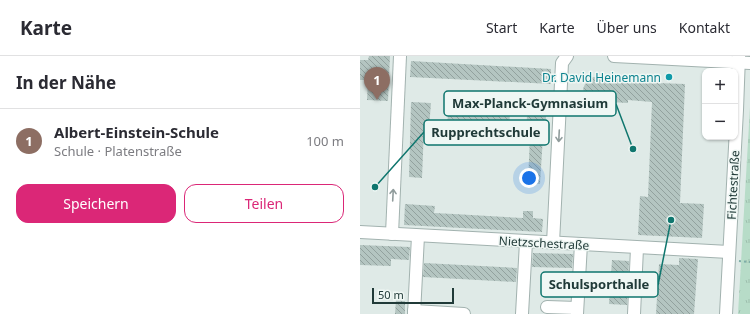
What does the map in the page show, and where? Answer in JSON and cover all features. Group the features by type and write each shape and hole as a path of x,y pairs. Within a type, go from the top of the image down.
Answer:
{"street":[{"path":"392,234 400,56"},
{"path":"553,243 562,63 567,56"},
{"path":"614,56 742,60"},
{"name":"Fichtestraße","path":"726,314 737,110 742,60"},
{"name":"Nietzschestraße","path":"360,232 729,252"},
{"path":"418,236 414,313 464,314"},
{"path":"522,314 526,242"},
{"path":"547,307 577,311 581,244"},
{"path":"634,314 637,248"}],"green space":[{"path":"750,107 750,314 738,314"}],"building":[{"path":"369,56 390,56 388,101 367,100 368,80 360,80 360,60 368,60"},
{"path":"411,61 551,69 551,84 410,77"},
{"path":"592,77 629,79 629,82 685,84 680,203 704,204 702,238 638,235 640,196 648,197 652,102 628,100 628,103 591,101 592,98 585,94 583,89 585,84 592,81"},
{"path":"411,102 431,103 429,128 424,128 422,178 409,177"},
{"path":"459,104 473,104 473,109 510,112 509,131 504,131 504,141 457,139 457,128 447,128 448,113 458,114"},
{"path":"527,115 546,116 545,136 543,136 540,184 528,183 530,135 526,135"},
{"path":"405,204 435,206 434,213 523,218 523,211 533,211 533,218 543,219 542,232 404,225"},
{"path":"360,245 410,247 409,260 391,259 391,266 360,265"},
{"path":"533,253 573,254 572,268 532,267"},
{"path":"679,258 698,259 694,314 656,314 659,264 679,265"},
{"path":"612,260 629,261 627,305 609,304"},
{"path":"424,263 517,268 516,282 423,277"},
{"path":"396,300 405,301 405,314 395,314"}],"place":[{"name":"Dr. David Heinemann","path":"669,77"},
{"name":"Albert-Einstein-Schule","path":"377,100"},
{"name":"Max-Planck-Gymnasium","path":"633,149"},
{"name":"Rupprechtschule","path":"375,187"},
{"name":"Schulsporthalle","path":"671,220"}]}
